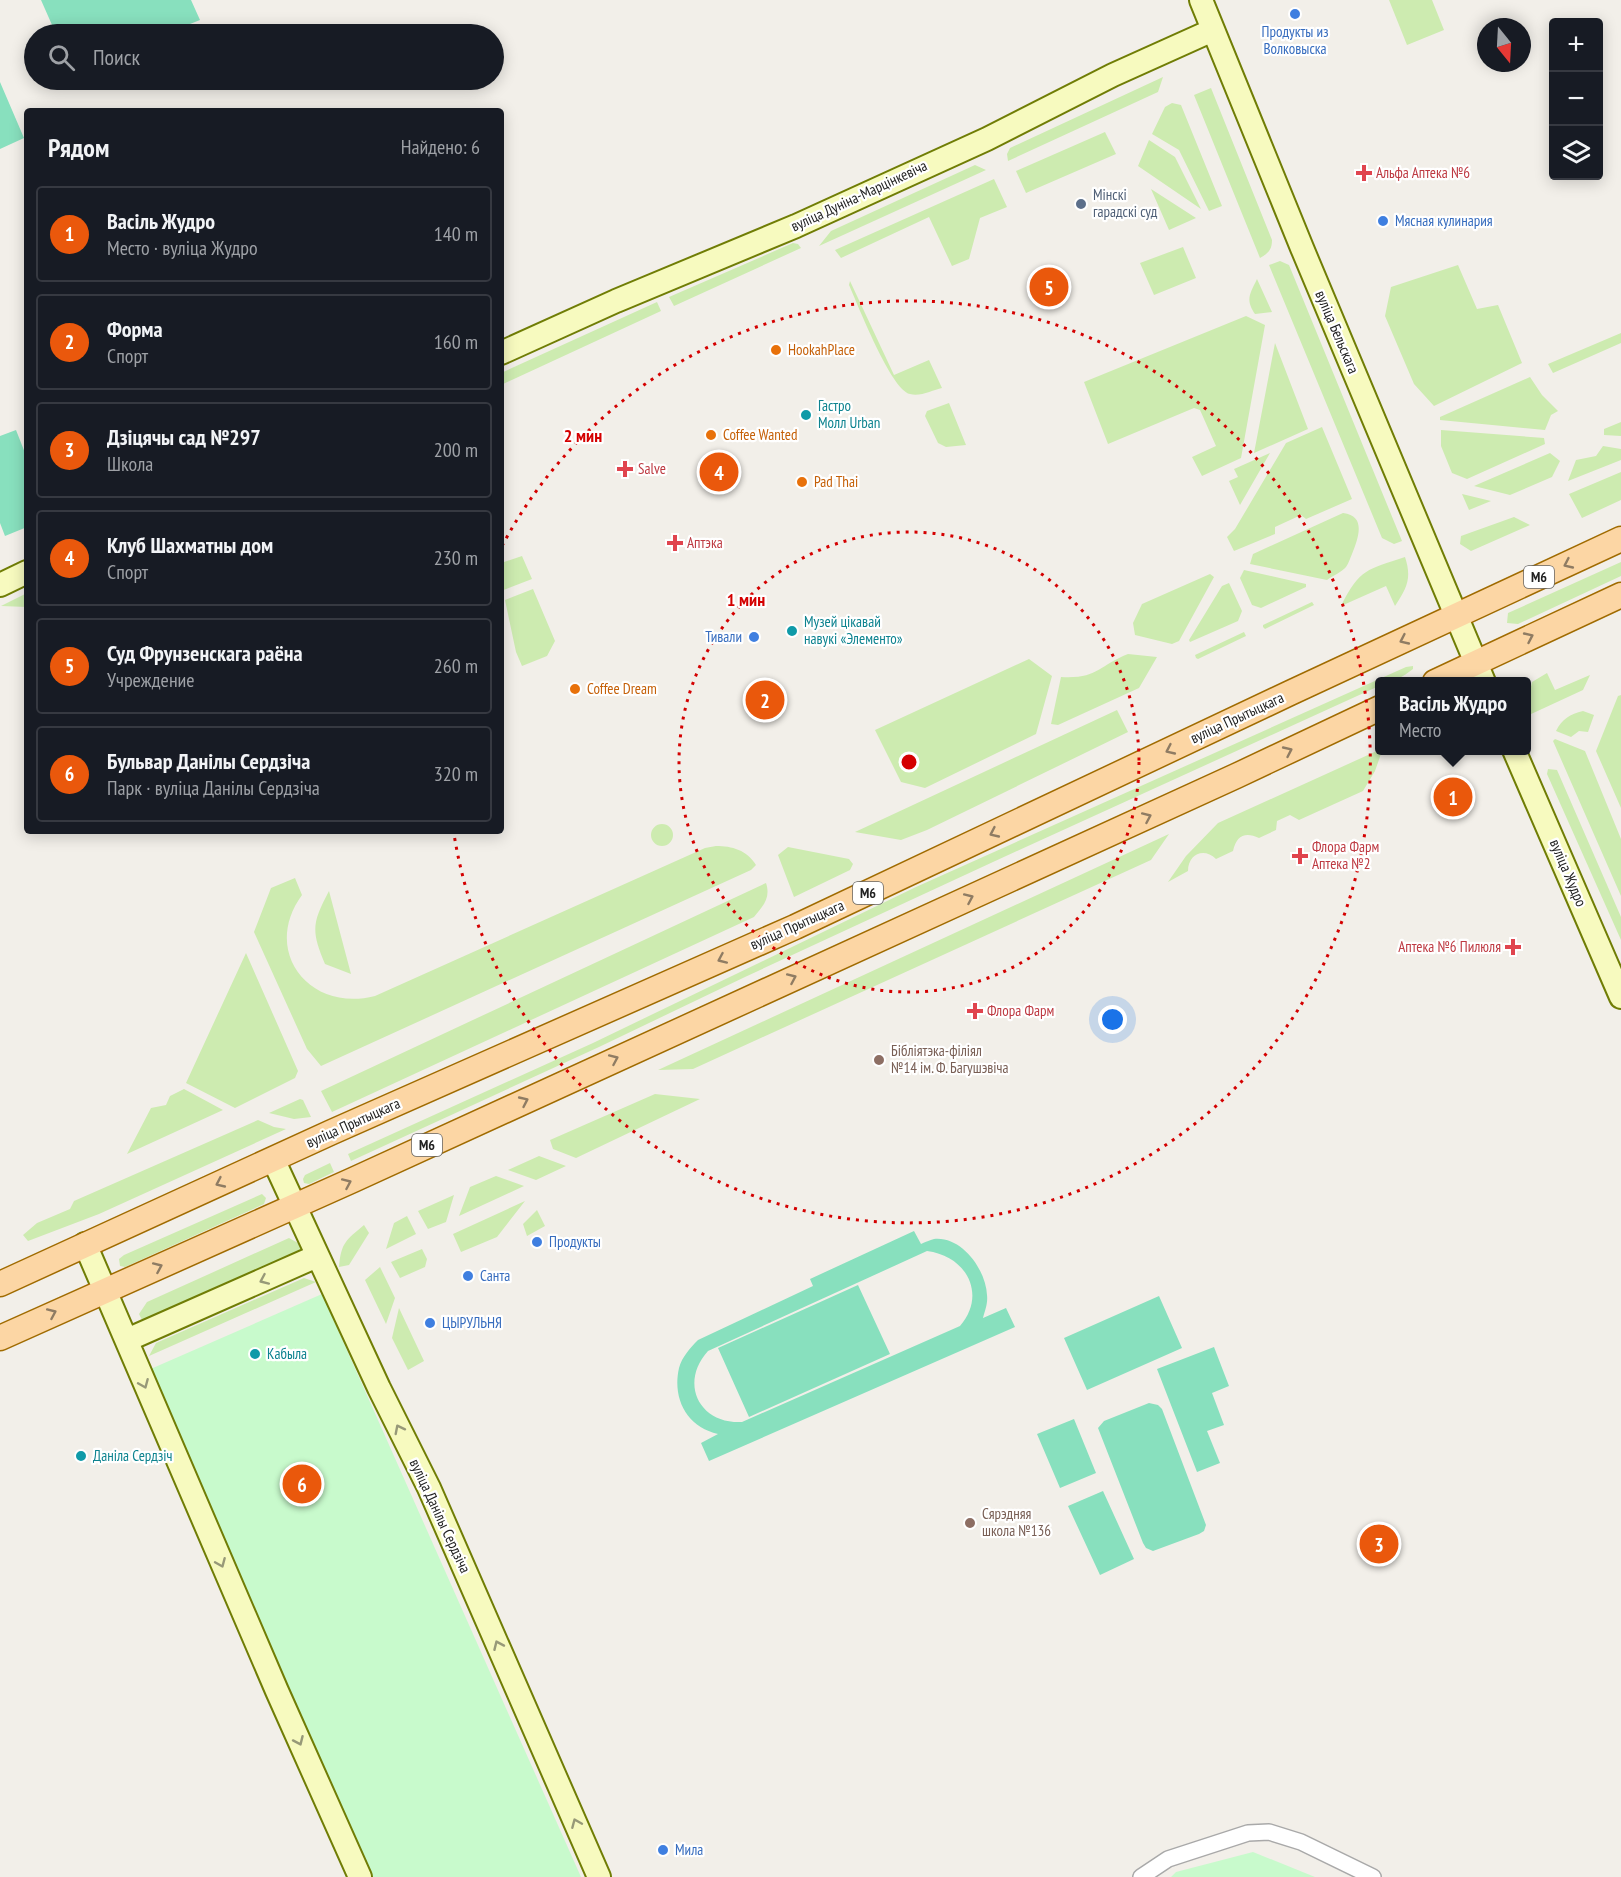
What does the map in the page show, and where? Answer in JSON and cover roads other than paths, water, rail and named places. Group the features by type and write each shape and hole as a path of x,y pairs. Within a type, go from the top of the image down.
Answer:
{"main road":[{"name":"вуліца Прытыцкага","path":"0,1284 273,1159 806,922 1621,539"},
{"path":"1455,677 1480,672 1621,595"},
{"name":"М6","path":"0,1338 1236,776 1375,710"}],"street":[{"name":"вуліца Бельскага","path":"1201,0 1306,259 1480,672"},
{"name":"вуліца Дуніна-Марцінкевіча","path":"504,352 616,301 796,226 987,139 1113,75 1213,30"},
{"path":"0,585 24,573"},
{"name":"вуліца Жудро","path":"1516,755 1621,997"},
{"name":"вуліца Данілы Сердзіча","path":"273,1159 379,1388 429,1488 599,1877"},
{"path":"85,1244 272,1681 360,1877"},
{"path":"127,1340 317,1256"},
{"path":"1141,1877 1168,1859 1248,1833 1269,1832 1301,1842 1373,1877"}],"place":[{"name":"Продукты из Волковыска","path":"1295,14"},
{"name":"Альфа Аптека №6","path":"1364,173"},
{"name":"Мінскі гарадскі суд","path":"1081,204"},
{"name":"Мясная кулинария","path":"1383,221"},
{"name":"Суд Фрунзенскага раёна","path":"1049,287"},
{"name":"HookahPlace","path":"776,350"},
{"name":"Гастро Молл Urban","path":"806,415"},
{"name":"Coffee Wanted","path":"711,435"},
{"name":"Salve","path":"625,469"},
{"name":"Клуб Шахматны дом","path":"719,472"},
{"name":"Pad Thai","path":"802,482"},
{"name":"Аптэка","path":"675,543"},
{"name":"Музей цікавай навукі «Элементо»","path":"792,631"},
{"name":"Тивали","path":"754,637"},
{"name":"Coffee Dream","path":"575,689"},
{"name":"Форма","path":"765,700"},
{"name":"Васіль Жудро","path":"1453,797"},
{"name":"Флора Фарм Аптека №2","path":"1300,856"},
{"name":"Аптека №6 Пилюля","path":"1513,947"},
{"name":"Флора Фарм","path":"975,1011"},
{"name":"Бібліятэка-філіял №14 ім. Ф. Багушэвіча","path":"879,1060"},
{"name":"Продукты","path":"537,1242"},
{"name":"Санта","path":"468,1276"},
{"name":"ЦЫРУЛЬНЯ","path":"430,1323"},
{"name":"Кабыла","path":"255,1354"},
{"name":"Даніла Сердзіч","path":"81,1456"},
{"name":"Бульвар Данілы Сердзіча","path":"302,1484"},
{"name":"Сярэдняя школа №136","path":"970,1523"},
{"name":"Дзіцячы сад №297","path":"1379,1544"},
{"name":"Мила","path":"663,1850"}]}
